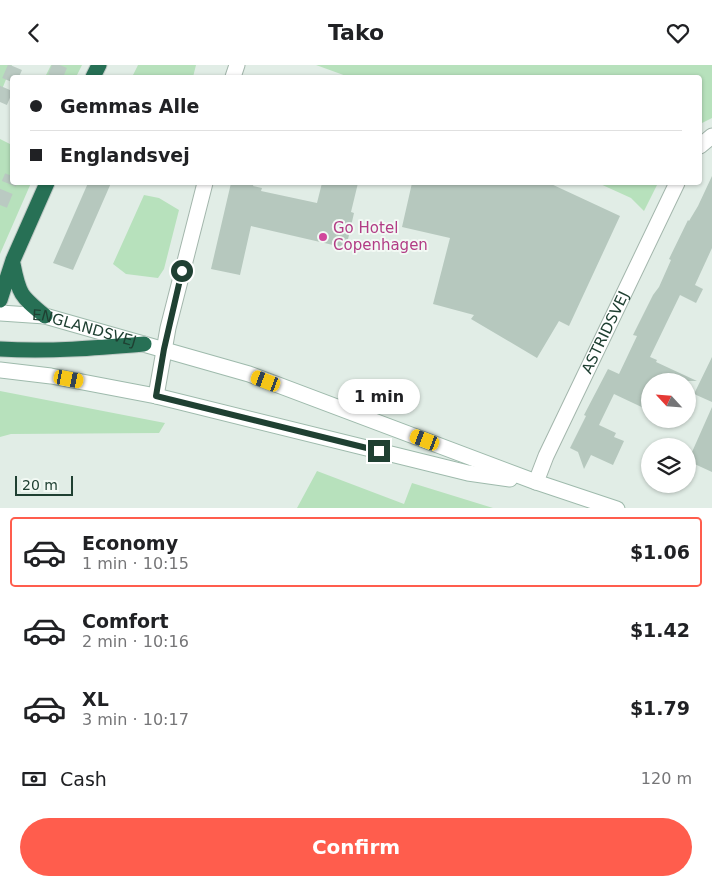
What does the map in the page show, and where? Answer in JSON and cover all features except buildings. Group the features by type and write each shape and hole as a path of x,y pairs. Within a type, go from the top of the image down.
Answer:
{"highway":[{"path":"0,300 13,260 46,185"},
{"path":"13,260 17,287 26,301 45,316"},
{"path":"0,349 22,351 111,347 144,343"}],"main road":[{"path":"702,144 712,136"},
{"path":"156,396 178,287 204,185"},
{"name":"ASTRIDSVEJ","path":"536,482 546,456 676,185"},
{"name":"ENGLANDSVEJ","path":"0,313 45,316 248,374 536,482 614,508"},
{"name":"ENGLANDSVEJ","path":"0,370 51,376 156,396 468,473 536,482"}],"green space":[{"path":"0,65 12,65 0,94"},
{"path":"51,65 82,65 77,75 46,75"},
{"path":"138,65 196,65 194,75 133,75"},
{"path":"316,65 712,65 712,118 702,123 702,75 344,75"},
{"path":"0,139 10,144 10,185 30,185 0,254"},
{"path":"602,185 657,185 644,211 631,198"},
{"path":"144,195 159,198 179,210 164,269 158,278 126,274 113,264"},
{"path":"0,391 165,423 159,433 11,434 0,437"},
{"path":"317,471 404,504 412,483 493,508 297,508"}],"tunnel":[{"path":"12,75 16,65"},
{"path":"56,75 60,65"},
{"path":"0,102 10,79"},
{"path":"0,205 10,181"}],"place":[{"name":"Go Hotel Copenhagen","path":"323,237"}],"route":[{"path":"182,271 168,328 156,396 379,451"}]}
